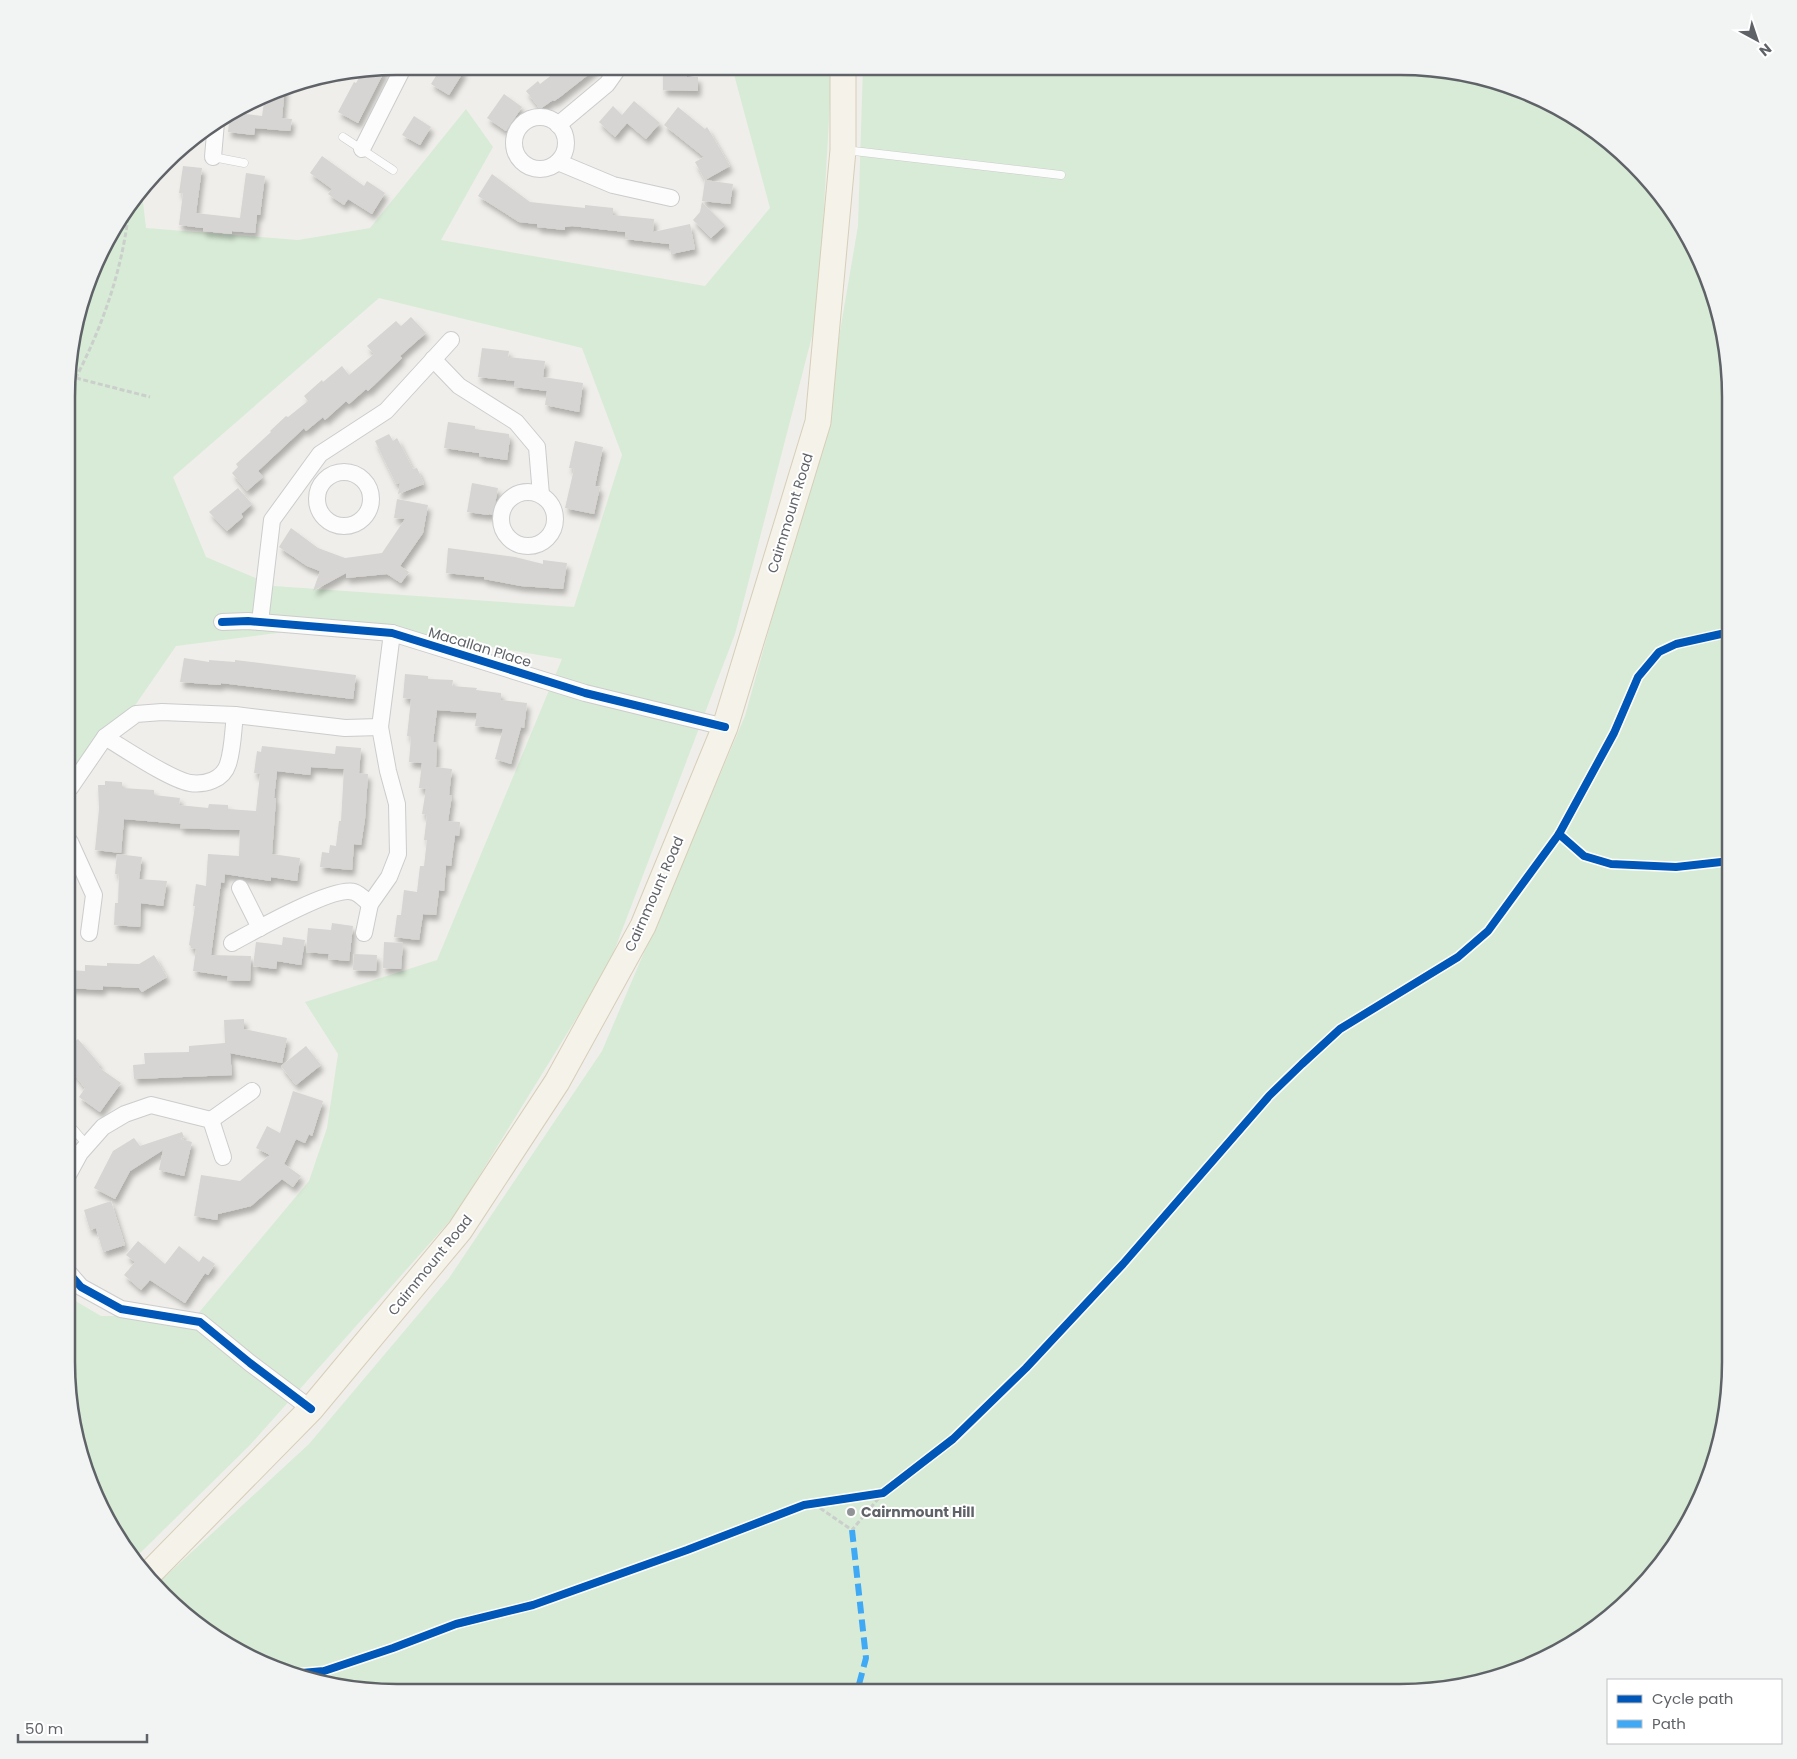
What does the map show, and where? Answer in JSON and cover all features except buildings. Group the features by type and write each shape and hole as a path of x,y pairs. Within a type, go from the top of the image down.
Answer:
{"main road":[{"name":"Cairnmount Road","path":"152,1571 312,1409 460,1230 557,1082 643,926 725,727 818,422 843,150 843,75"}],"street":[{"path":"362,149 399,75"},
{"path":"558,125 607,84 613,75"},
{"path":"534,118 543,118 552,120 558,125 566,141 563,155 558,162 546,169 537,170 526,166 519,160 514,149 513,140 518,128 524,122 534,118"},
{"path":"213,157 215,131"},
{"path":"558,162 613,185 671,198"},
{"path":"260,622 272,520 320,454 386,411 451,340"},
{"path":"433,359 459,386 516,422 537,447 541,495"},
{"path":"320,454 332,474"},
{"name":"Macallan Place","path":"222,622 260,622 392,633 585,693 725,727"},
{"path":"364,933 370,904 389,877 398,854 397,804 388,771 380,727 392,633"},
{"path":"75,781 105,737 136,714 162,712 235,715 345,728 380,727"},
{"path":"105,737 173,777 190,783 212,782 221,776 228,765 235,715"},
{"path":"75,853 94,895 89,933"},
{"path":"240,888 260,928"},
{"path":"232,943 290,912 340,892 354,892 370,904"},
{"path":"75,1162 80,1152 103,1127 113,1119 125,1114 151,1105 211,1120 252,1091"},
{"path":"211,1120 224,1157"},
{"path":"75,1280 81,1287 121,1308 200,1322 250,1364 312,1409"}],"lane":[{"path":"343,137 393,170"},
{"path":"843,150 1061,175"},
{"path":"213,157 244,163"},
{"path":"75,1131 87,1145"}],"path":[{"path":"128,220 126,238 118,268 98,330 76,378 150,397"},
{"path":"814,1504 852,1530 883,1493 891,1487"},
{"path":"874,1494 883,1493"},
{"path":"804,1505 822,1502"}],"green space":[{"path":"734,75 829,75 831,84 818,313 735,634 608,967 455,1215 249,1446 139,1555 108,1505 92,1466 86,1445 81,1425 76,1383 75,1301 101,1316 196,1316 309,1181 327,1128 338,1054 305,1002 437,960 562,659 354,623 176,646 96,762 75,775 76,376 81,334 99,274 118,236 143,199 146,228 298,240 370,228 466,109 493,147 441,240 705,286 770,208","holes":["379,298 582,348 622,455 574,607 274,586 206,557 173,477"]},
{"path":"863,75 1400,75 1463,81 1504,92 1543,108 1579,129 1628,169 1656,201 1689,254 1705,293 1716,334 1722,397 1722,1362 1719,1404 1711,1445 1698,1485 1679,1523 1656,1558 1628,1590 1596,1618 1543,1651 1504,1667 1463,1678 1400,1684 376,1683 334,1678 314,1673 293,1667 254,1651 201,1618 161,1581 309,1444 449,1278 602,1051 745,716 806,496 835,361 858,226"}],"marked path":[{"path":"852,1530 866,1658 859,1684"}],"cycle path":[{"path":"222,622 248,621 392,633 585,693 725,727"},
{"path":"311,1672 324,1671 456,1624 533,1605 687,1550 804,1505 883,1493 953,1439 1026,1368 1123,1264 1269,1096 1302,1064 1340,1029 1458,957 1488,931 1559,834 1614,733 1638,677 1659,652 1676,644 1722,634"},
{"path":"1559,834 1584,856 1611,864 1676,867 1722,862"},
{"path":"75,1280 81,1287 121,1309 200,1322 311,1409"}],"place":[{"name":"Cairnmount Hill","path":"851,1512"}]}
